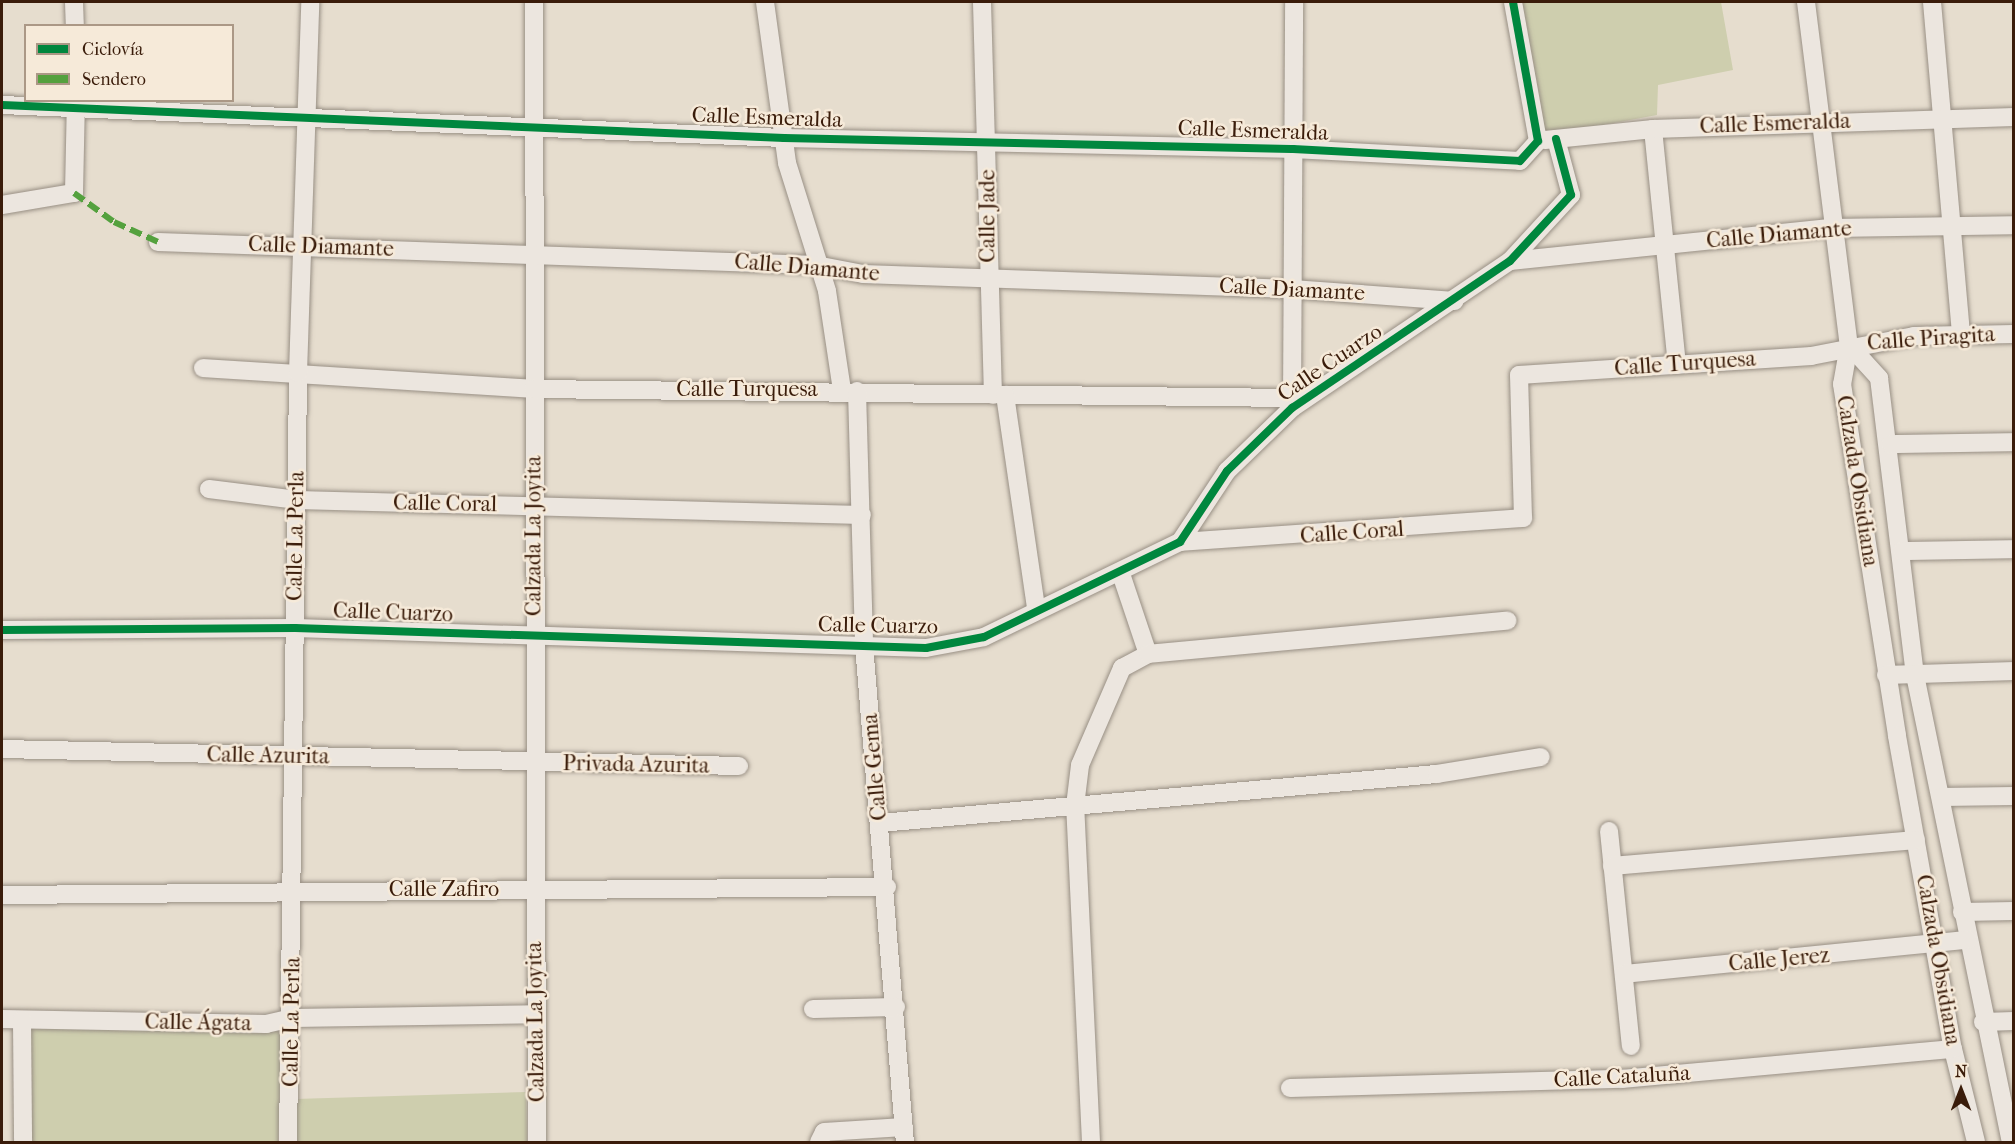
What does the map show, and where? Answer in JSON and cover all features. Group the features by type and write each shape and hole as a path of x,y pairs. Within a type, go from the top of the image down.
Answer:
{"street":[{"path":"75,2 75,24"},
{"name":"Calle La Perla","path":"288,1143 293,1018 298,374 310,2"},
{"name":"Calzada La Joyita","path":"534,2 534,763 537,1143"},
{"name":"Calle Gema","path":"765,2 784,138 849,390 861,515 864,645 887,887 905,1135"},
{"name":"Calle Jade","path":"982,2 988,141 988,278 999,395 1036,608"},
{"path":"1292,403 1294,2"},
{"path":"1513,2 1541,145"},
{"path":"1806,2 1832,228 1849,345"},
{"path":"1932,2 1945,118 1960,334"},
{"path":"2,205 74,194 76,104"},
{"name":"Calle Esmeralda","path":"2,105 76,104 533,128 784,138 1293,149 1520,161 1541,145 1653,129 1820,121 2013,117"},
{"path":"1653,129 1677,365"},
{"name":"Calle Cuarzo","path":"2,630 295,628 864,645 958,645 1014,623 1036,608 1121,574 1180,542 1227,471 1292,403 1455,302 1510,261 1571,195 1541,145"},
{"name":"Calle Diamante","path":"1510,261 1832,228 2013,225"},
{"name":"Calle Diamante","path":"158,242 534,253 816,265 863,274 1292,289 1455,302"},
{"name":"Calle Piragita","path":"1849,345 1960,334 2013,334"},
{"name":"Calle Turquesa","path":"1523,518 1519,375 1811,356 1849,345"},
{"name":"Calzada Obsidiana","path":"1849,345 1880,378 1891,444 1915,675 1941,797 1983,1022 2011,1143"},
{"name":"Calzada Obsidiana","path":"1849,345 1842,384 1886,675 1953,1049 1976,1143"},
{"name":"Calle Turquesa","path":"203,368 534,389 849,390 1292,403"},
{"path":"1891,444 2013,442"},
{"name":"Calle Coral","path":"209,489 297,500 861,515"},
{"name":"Calle Coral","path":"1180,542 1523,518"},
{"path":"1902,551 2013,549"},
{"path":"1121,574 1148,654"},
{"path":"1091,1143 1076,806 1080,765 1116,677 1135,657 1148,654 1507,621"},
{"path":"1886,675 2013,671"},
{"name":"Calle Azurita","path":"2,749 534,763"},
{"path":"880,823 1437,774 1540,757"},
{"name":"Privada Azurita","path":"534,763 739,766"},
{"path":"1941,797 2013,796"},
{"path":"1609,831 1631,1046"},
{"path":"1612,866 1916,840"},
{"name":"Calle Zafiro","path":"2,895 887,887"},
{"path":"1962,912 2013,911"},
{"name":"Calle Jerez","path":"1624,974 1968,940"},
{"path":"813,1009 896,1006"},
{"name":"Calle Ágata","path":"2,1019 267,1024 293,1018 537,1014"},
{"path":"22,1020 23,1143"},
{"path":"1983,1022 2013,1021"},
{"name":"Calle Cataluña","path":"1290,1088 1622,1079 1953,1049"},
{"path":"819,1143 824,1132 905,1135"}],"green space":[{"path":"1521,2 1721,2 1733,70 1658,85 1657,115 1544,136"},
{"path":"27,1027 282,1028 278,1142 27,1142"},
{"path":"526,1092 527,1142 294,1142 295,1099"}],"marked path":[{"path":"74,193 114,222 158,242"}],"cycle path":[{"path":"2,105 784,138 1293,149 1520,161 1538,141 1513,2"},
{"path":"2,630 295,628 926,648 984,637 1180,542 1227,471 1292,408 1510,261 1571,195 1556,139"}]}
